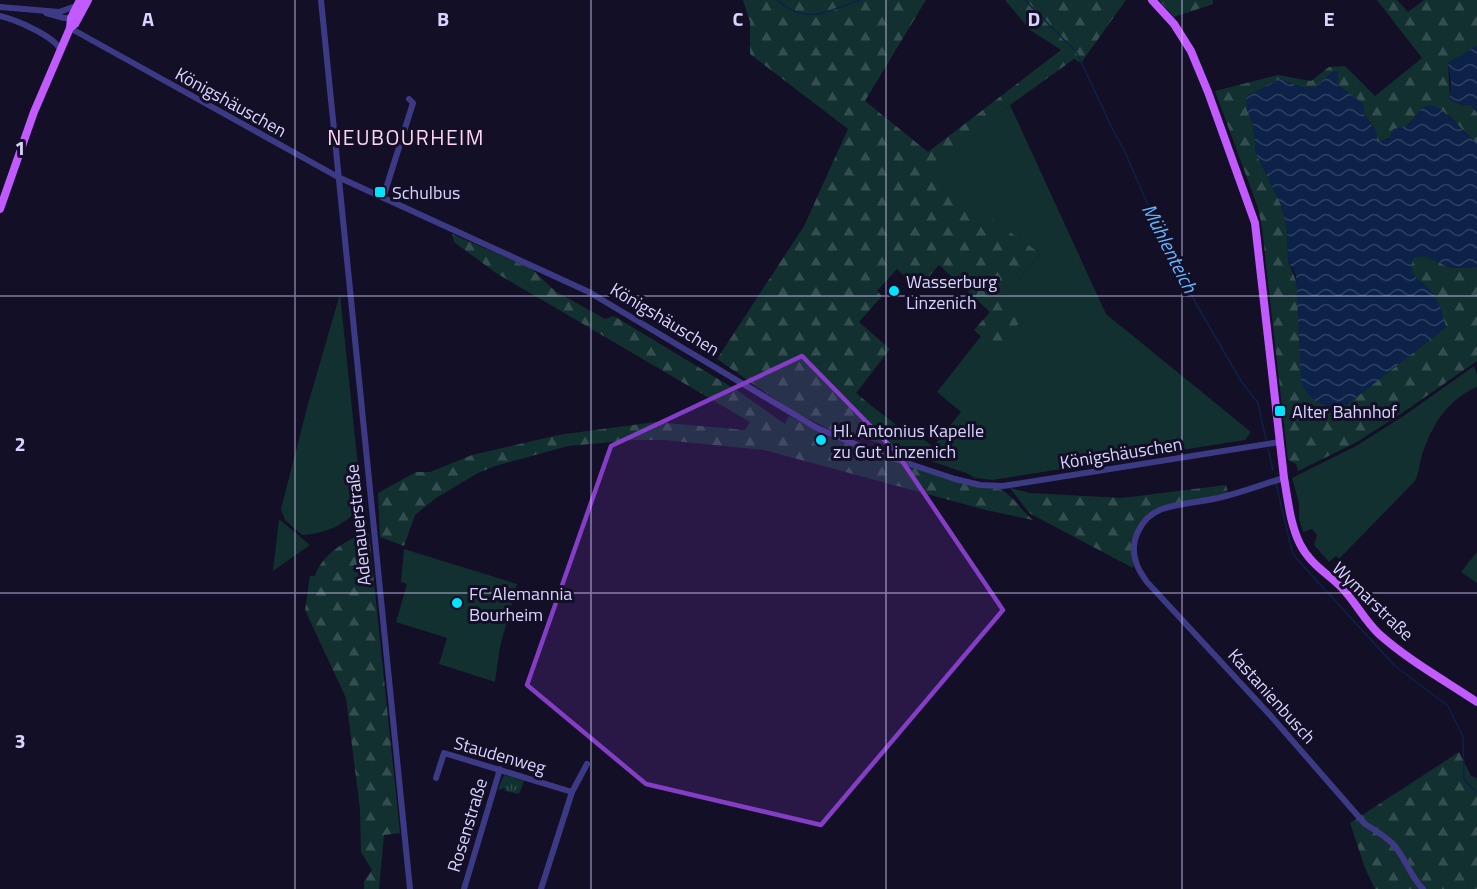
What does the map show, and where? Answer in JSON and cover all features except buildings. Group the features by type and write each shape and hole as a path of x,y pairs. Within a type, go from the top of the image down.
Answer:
{"main road":[{"path":"0,209 34,112 70,28 71,18 88,0"},
{"name":"Wymarstraße","path":"1152,0 1174,24 1191,51 1255,223 1284,477 1295,532 1300,544 1318,569 1343,589 1378,633 1402,652 1477,702"},
{"path":"70,28 75,24 79,7"}],"street":[{"name":"Adenauerstraße","path":"321,0 410,888"},
{"path":"0,7 62,12 79,7"},
{"path":"33,10 62,18 71,18"},
{"path":"0,16 12,19 52,40 60,49"},
{"name":"Königshäuschen","path":"70,28 338,177 589,292 817,428 874,452 965,482 1003,486 1280,442"},
{"path":"383,198 413,103 410,99"},
{"name":"Kastanienbusch","path":"1284,477 1224,497 1165,509 1153,514 1139,528 1134,549 1137,567 1365,824 1394,845 1416,882 1423,889"},
{"name":"Staudenweg","path":"436,778 444,753 572,792"},
{"path":"541,889 572,792 587,764"},
{"name":"Rosenstraße","path":"464,889 500,769"},
{"path":"410,888 419,889"}],"highlighted area":[{"path":"802,356 896,452 1003,610 821,825 646,784 527,685 611,446"}],"green space":[{"path":"743,0 926,0 865,101 928,152 1061,50 1030,30 1005,0 1126,0 1081,63 1074,59 1010,105 929,175 1040,253 1006,297 1022,320 996,350 974,330 990,312 939,265 918,289 897,269 877,291 882,296 859,322 890,349 856,393 868,403 843,436 791,410 717,359 804,226 848,129 750,54 750,22"},
{"path":"1159,0 1213,0 1213,4 1174,17"},
{"path":"1377,0 1397,0 1408,12 1424,0 1477,0 1477,46 1448,63 1450,99 1458,104 1471,105 1477,113 1477,144 1448,115 1423,107 1397,134 1377,141 1374,128 1364,115 1363,105 1337,85 1338,71 1334,71 1313,87 1304,87 1279,79 1249,95 1247,110 1253,124 1256,153 1281,205 1287,228 1288,261 1346,405 1446,327 1425,285 1413,276 1410,267 1414,257 1425,256 1451,268 1477,267 1477,361 1357,442 1298,471 1296,464 1288,460 1258,208 1215,91 1278,75 1311,81 1329,67 1345,66 1375,96 1422,58"},
{"path":"1010,105 1106,314 1251,432 1245,440 993,480 975,478 846,432 868,403 899,427 904,423 933,447 961,412 937,392 981,336 996,349 1006,297 1040,253 928,175"},
{"path":"452,234 532,269 555,291 605,319 614,316 738,391 785,424 789,416 829,437 869,452 998,488 1033,520 986,510 764,450 664,440 635,440 568,446 495,466 478,473 436,498 415,515 404,546 380,537 378,493 416,472 430,472 472,455 558,435 655,422 745,430 750,422 496,273 454,242"},
{"path":"340,294 362,504 336,527 320,533 302,535 285,520 281,509"},
{"path":"1474,366 1477,387 1466,392 1449,406 1436,424 1426,444 1414,482 1339,559 1336,556 1329,562 1314,545 1317,535 1312,529 1303,532 1299,518 1299,503 1292,478 1356,446 1405,415"},
{"path":"1226,485 1228,493 1167,505 1139,525 1133,568 1029,513 1010,488 1030,493 1122,498"},
{"path":"279,519 310,545 273,571"},
{"path":"364,532 369,534 400,833 384,835 379,889 364,889 364,882 372,870 361,852 360,809 346,698 305,610 310,576 315,576 323,561 335,550"},
{"name":"FC Alemannia Bourheim","path":"404,549 517,584 500,647 495,682 439,664 447,638 396,622 407,584 401,582"},
{"path":"1477,552 1477,583 1461,572"},
{"path":"1459,752 1471,776 1477,778 1477,889 1375,889 1365,868 1350,823"},
{"path":"504,775 524,781 519,794 505,791 502,788 498,789"}],"water":[{"path":"1477,46 1477,113 1471,105 1458,104 1450,99 1451,83 1448,63"},
{"path":"1334,71 1338,71 1337,85 1363,105 1364,115 1377,133 1377,141 1389,140 1393,129 1408,126 1423,107 1431,105 1441,109 1477,144 1477,267 1451,268 1425,256 1414,257 1412,270 1414,275 1436,299 1446,327 1353,400 1337,406 1329,406 1315,401 1301,381 1296,275 1288,261 1287,228 1281,205 1256,153 1253,124 1247,110 1246,99 1279,79 1309,88 1319,84"}],"waterway":[{"name":"Mühlenteich","path":"777,0 798,13 808,15 828,12 861,0"},
{"name":"Mühlenteich","path":"1025,0 1074,50"},
{"name":"Mühlenteich","path":"1077,53 1124,150 1169,253 1241,381 1258,403 1266,440"},
{"name":"Mühlenteich","path":"1268,449 1273,470"},
{"name":"Mühlenteich","path":"1276,484 1292,551 1296,558 1394,665 1448,706 1463,736 1464,779 1477,793"}],"place":[{"name":"Schulbus","path":"380,192"},
{"name":"Wasserburg Linzenich","path":"894,291"},
{"name":"Alter Bahnhof","path":"1280,411"},
{"name":"Hl. Antonius Kapelle zu Gut Linzenich","path":"821,440"},
{"name":"FC Alemannia Bourheim","path":"457,603"}],"district":[{"name":"NEUBOURHEIM","path":"406,137"}]}
